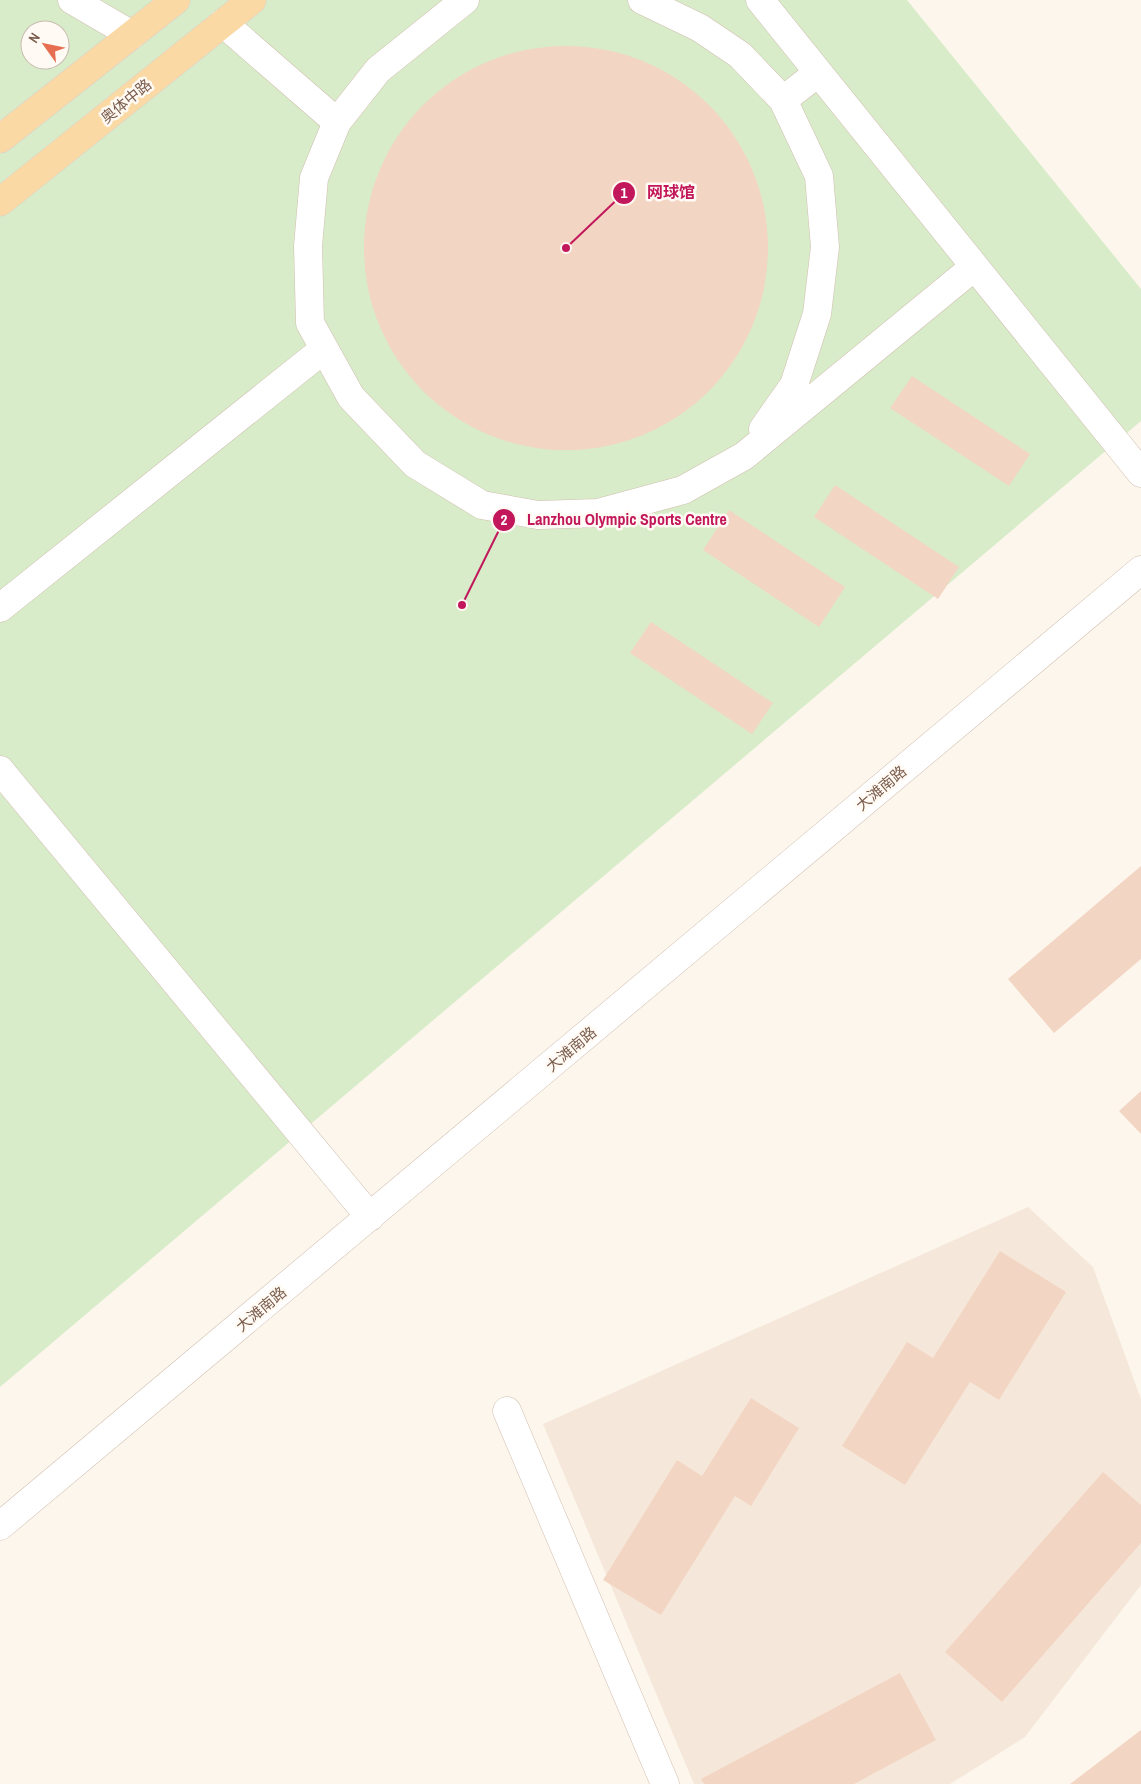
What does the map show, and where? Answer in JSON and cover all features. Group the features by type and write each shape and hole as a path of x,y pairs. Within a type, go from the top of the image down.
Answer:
{"main road":[{"path":"0,139 176,0"},
{"name":"奥体中路","path":"0,202 252,0"}],"street":[{"path":"72,0 132,35"},
{"path":"642,0 700,28 740,55 783,100 819,176 825,247 817,314 794,385 744,456"},
{"path":"760,0 1141,473"},
{"path":"469,1 378,70 337,122 314,178 308,246 310,323 351,397 415,464 482,505 538,514 598,513 683,490 744,456 974,267"},
{"path":"223,24 337,122"},
{"path":"783,100 818,73"},
{"path":"0,608 324,348"},
{"name":"大滩南路","path":"0,1526 1141,570"},
{"path":"0,770 370,1217"},
{"path":"507,1411 665,1784"}],"shaded area":[{"path":"1028,1207 1093,1267 1141,1399 1141,1585 1025,1737 950,1784 694,1784 543,1424"}],"green space":[{"path":"0,0 907,0 1141,289 1141,421 0,1387"}],"building":[{"path":"566,46 605,50 643,61 678,80 709,105 734,136 753,171 764,209 768,248 764,287 753,325 734,360 709,391 678,416 643,435 605,446 566,450 527,446 489,435 454,416 423,391 398,360 379,325 368,287 364,248 368,209 379,171 398,136 423,105 454,80 489,61 527,50"},
{"path":"912,376 1030,454 1009,486 890,408"},
{"path":"835,485 959,567 938,599 814,517"},
{"path":"729,510 845,587 819,627 703,550"},
{"path":"651,622 773,703 752,734 630,653"},
{"path":"1141,866 1141,959 1054,1033 1008,979"},
{"path":"1141,1091 1141,1134 1119,1111"},
{"path":"1000,1251 1066,1292 999,1400 970,1382 905,1485 842,1446 907,1342 933,1358"},
{"path":"751,1398 799,1428 751,1506 735,1496 661,1615 603,1580 677,1460 702,1476"},
{"path":"1103,1472 1141,1505 1141,1543 1002,1702 945,1652"},
{"path":"900,1673 936,1740 854,1784 704,1784 701,1779"},
{"path":"1141,1730 1141,1784 1070,1784"}],"place":[{"name":"网球馆","path":"566,248"},
{"name":"Lanzhou Olympic Sports Centre","path":"462,605"}]}
